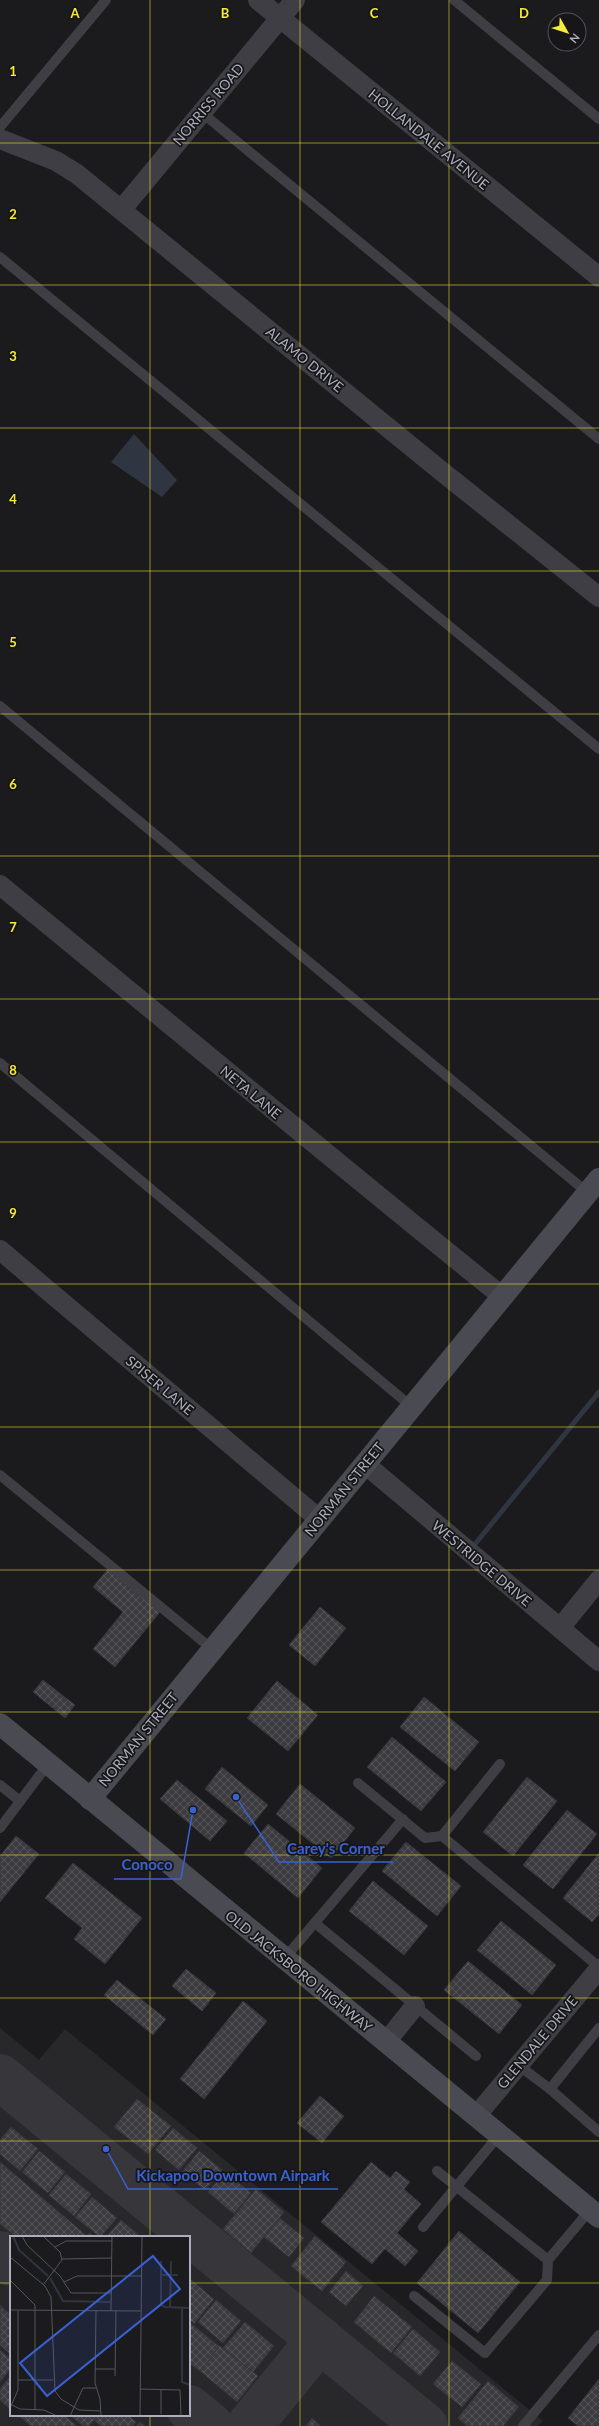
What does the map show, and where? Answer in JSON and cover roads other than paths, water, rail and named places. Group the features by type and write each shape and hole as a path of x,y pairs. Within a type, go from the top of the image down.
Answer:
{"street":[{"name":"HOLLANDALE AVENUE","path":"258,0 599,277"},
{"name":"NORRISS ROAD","path":"122,210 201,112 295,0"},
{"name":"ALAMO DRIVE","path":"0,139 61,164 78,174 440,470 599,597"},
{"name":"NETA LANE","path":"0,885 167,1021 338,1164 503,1297"},
{"name":"NORMAN STREET","path":"90,1798 594,1186"},
{"name":"SPISER LANE","path":"0,1250 320,1519"},
{"name":"WESTRIDGE DRIVE","path":"365,1464 599,1661"},
{"path":"560,1628 599,1580"},
{"name":"OLD JACKSBORO HIGHWAY","path":"0,1724 284,1959 595,2213"},
{"name":"GLENDALE DRIVE","path":"476,2116 599,1968"},
{"path":"386,2042 415,2006"}],"lane":[{"path":"0,127 106,0"},
{"path":"454,0 599,119"},
{"path":"201,112 599,439"},
{"path":"0,257 599,749"},
{"path":"0,706 594,1186"},
{"path":"0,1063 412,1407"},
{"path":"0,1475 212,1649"},
{"path":"0,1828 48,1764"},
{"path":"358,1783 425,1838 442,1836 500,1764"},
{"path":"0,1784 20,1801"},
{"path":"284,1959 403,1819"},
{"path":"442,1836 599,1968"},
{"path":"315,1923 476,2056"},
{"path":"550,2089 599,2028"},
{"path":"518,2065 550,2089 599,2132"},
{"path":"423,2228 499,2135"},
{"path":"437,2171 548,2260"},
{"path":"414,2296 485,2353 547,2280 548,2260 595,2213"},
{"path":"523,2426 599,2335"}],"water":[{"path":"134,434 177,480 162,497 111,462"}],"waterway":[{"path":"471,1549 599,1392"}],"place":[{"name":"Carey's Corner","path":"236,1797"},
{"name":"Conoco","path":"193,1810"},
{"name":"Kickapoo Downtown Airpark","path":"106,2149"}]}
